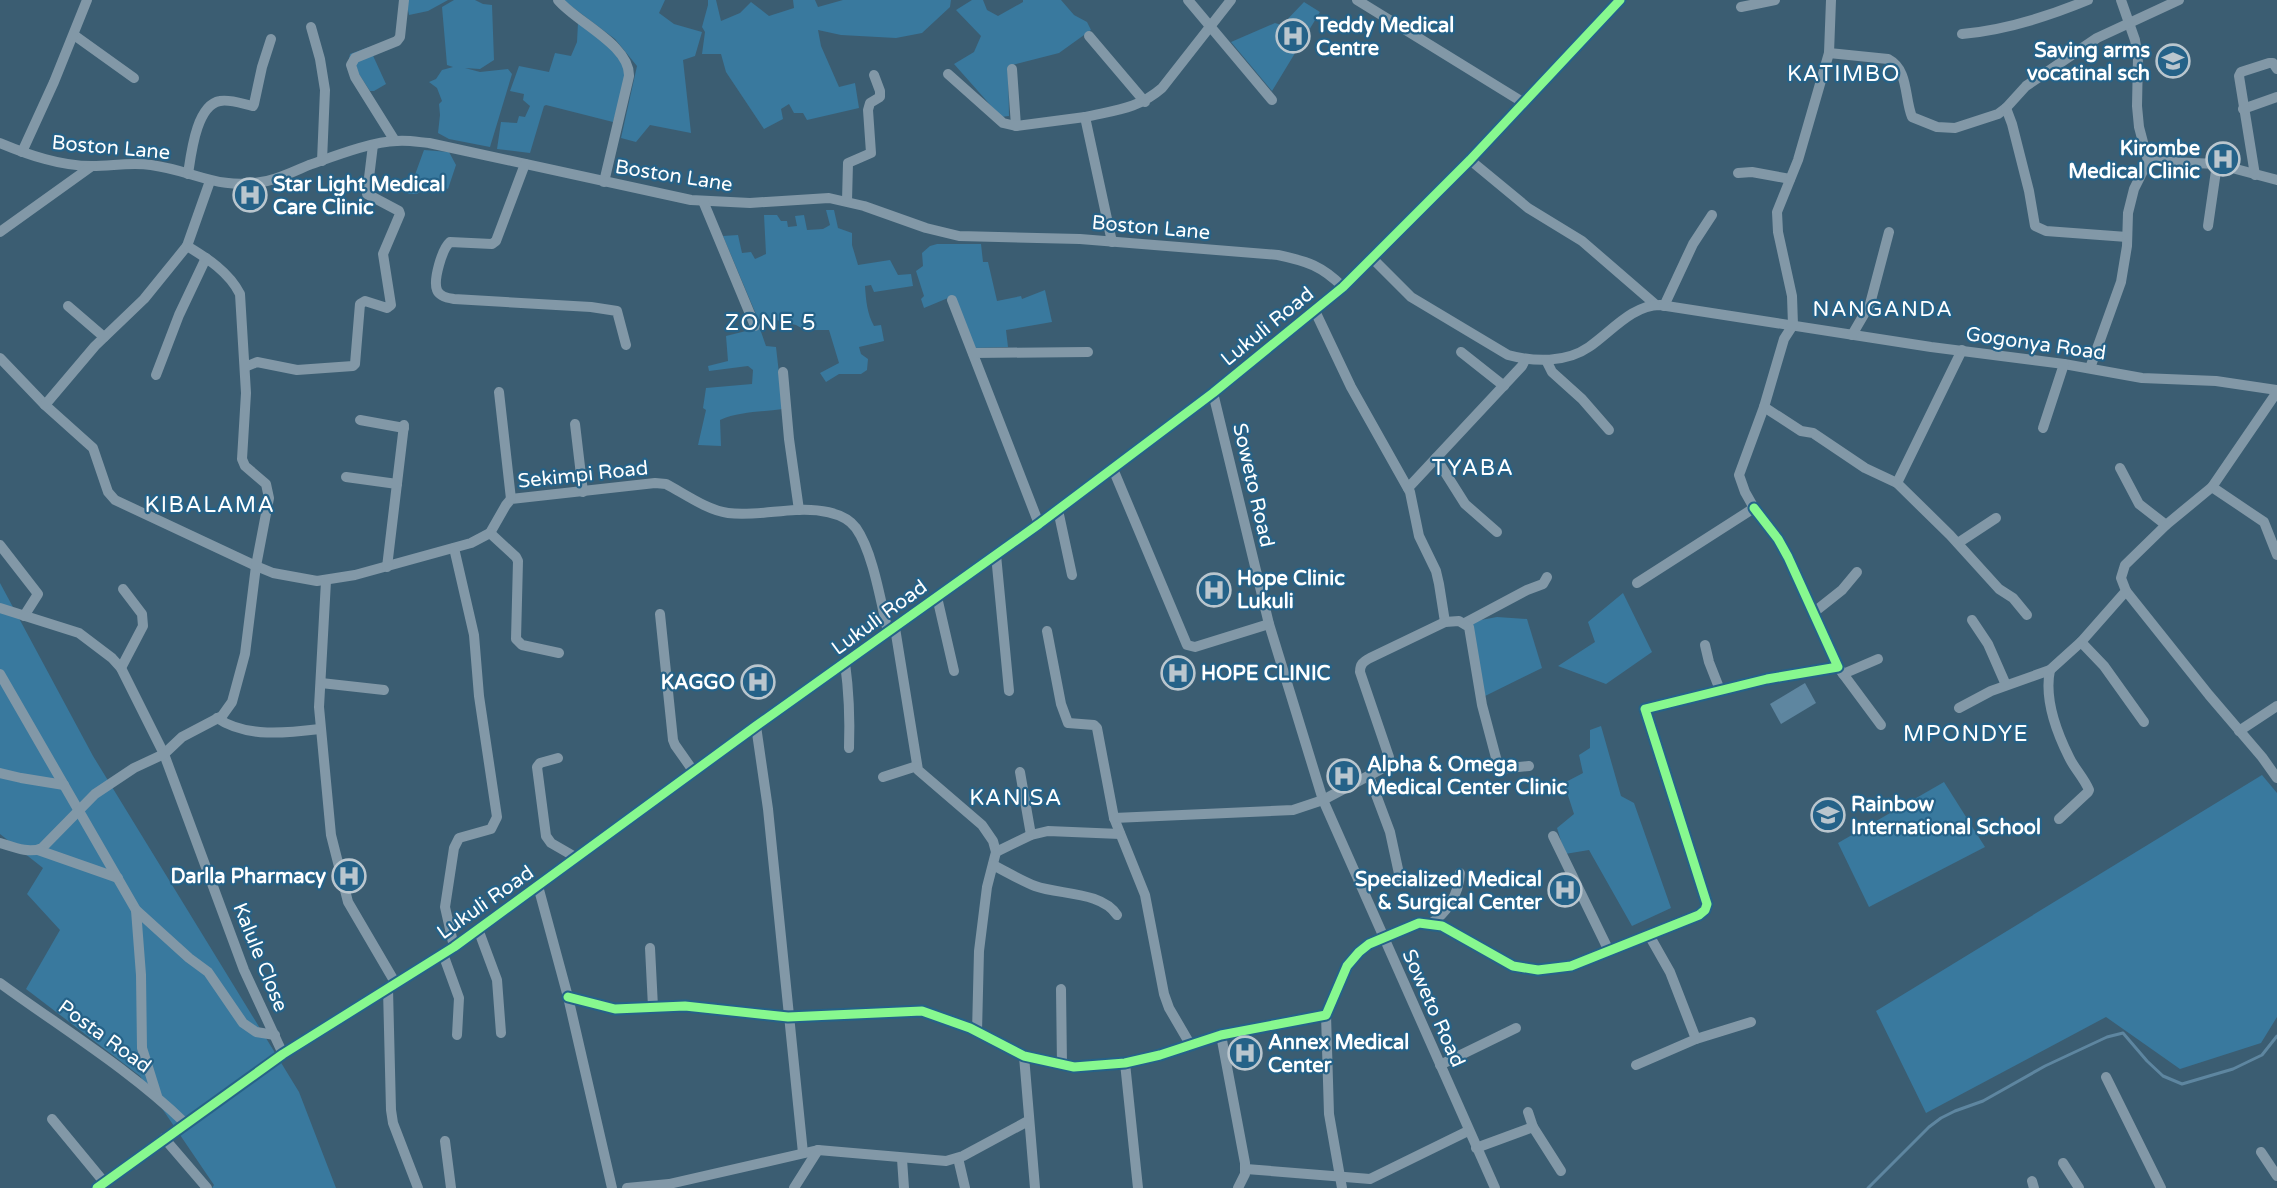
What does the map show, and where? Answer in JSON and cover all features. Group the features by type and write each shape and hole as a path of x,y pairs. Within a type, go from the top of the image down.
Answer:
{"street":[{"path":"22,152 74,35 87,0"},
{"path":"395,141 355,77 351,65 355,58 397,41 400,37 404,0"},
{"path":"558,0 619,51 627,64 628,76 604,182"},
{"path":"1188,0 1272,100"},
{"path":"948,74 1000,121 1016,126 1085,117 1145,102 1162,88 1231,0"},
{"path":"1357,0 1524,103"},
{"name":"Lukuli Road","path":"100,1185 283,1054 454,947 756,726 1039,524 1213,393 1343,287 1470,160 1620,0"},
{"path":"1741,7 1775,0"},
{"path":"1831,0 1829,52 1802,149 1777,212 1778,232 1791,296 1793,325 1784,339 1764,407 1739,475 1754,508 1778,539 1788,557 1841,670 1881,725"},
{"path":"1962,34 1987,32 2046,17 2088,0"},
{"path":"2090,368 2121,282 2128,213 2134,189 2148,161 2139,127 2138,57 2130,22 2121,0"},
{"path":"1829,52 1888,59 1895,63 1902,71 1912,117 1946,128 1955,128 1998,114 2026,86 2097,38 2179,0"},
{"path":"311,27 320,59 325,90 322,160"},
{"path":"74,35 134,78"},
{"path":"1089,36 1145,102"},
{"path":"188,174 193,138 214,102 222,100 253,106 255,104 262,67 272,39"},
{"path":"2255,175 2238,80 2241,72 2269,63 2273,63 2277,69"},
{"path":"1012,69 1016,126"},
{"path":"847,201 848,163 871,153 868,110 870,103 880,98 880,90 873,75"},
{"path":"2243,109 2277,97"},
{"path":"2006,108 2029,191 2035,226 2046,231 2127,237"},
{"path":"1085,117 1112,242"},
{"name":"Boston Lane","path":"0,142 50,161 92,166 148,164 210,181 240,184 270,181 322,160 373,145 395,141 446,146 652,193 703,201 750,203 829,198 847,201 958,236 1112,242 1164,248 1286,256 1324,269 1343,287"},
{"path":"245,367 257,362 297,370 353,366 360,304 365,301 387,308 391,305 383,254 400,214 399,211 368,194 373,145"},
{"path":"1470,160 1528,208 1582,241 1660,305"},
{"path":"2148,161 2217,164 2277,180"},
{"path":"525,164 496,241 492,244 450,242 442,254 436,284 437,291 447,298 591,307 616,311 626,345"},
{"path":"2208,226 2217,164"},
{"path":"0,232 92,166"},
{"path":"1738,172 1752,172 1790,179"},
{"path":"45,405 104,337 144,299 187,246 210,181"},
{"path":"703,201 755,326"},
{"path":"1660,305 1693,244 1712,215"},
{"path":"1852,334 1870,304 1889,232"},
{"path":"38,850 95,794 114,780 164,754 182,737 228,710 236,692 244,654 256,567 270,498 266,484 245,466 242,459 246,411 240,294 232,280 206,258 187,246"},
{"path":"156,375 179,315 206,258"},
{"path":"1372,258 1411,297 1508,355 1525,360 1546,360 1578,353 1643,307 1660,305"},
{"path":"952,300 1039,524"},
{"name":"Gogonya Road","path":"1660,305 2064,364 2142,378 2216,381 2277,391"},
{"path":"68,306 104,337"},
{"path":"1315,311 1351,387 1408,488 1419,536 1436,571 1445,622"},
{"path":"1897,483 1962,350"},
{"path":"973,353 1088,352"},
{"path":"1461,352 1504,386"},
{"path":"0,358 45,405 93,448 108,492 115,500 256,567 304,580 326,581 454,548 471,543 490,533 518,561 516,639 518,642 559,653"},
{"path":"1408,488 1504,386 1525,360"},
{"path":"1546,360 1552,372 1582,399 1609,430"},
{"path":"2043,428 2064,364"},
{"path":"783,372 789,439 800,510"},
{"path":"2277,391 2212,487 2166,525 2124,566 2121,578 2126,591 2277,778"},
{"path":"499,392 511,499"},
{"name":"Soweto Road","path":"1213,393 1269,624 1323,800 1495,1188"},
{"path":"1764,407 1802,430 1813,433 1865,468 1897,483 1958,543 2000,589 2013,598 2027,615"},
{"path":"360,420 404,426 387,567"},
{"path":"575,424 583,492"},
{"path":"1436,458 1465,504 1497,532"},
{"path":"2120,468 2139,504 2166,525"},
{"path":"1113,469 1187,645 1195,647 1269,624"},
{"path":"346,477 397,484"},
{"name":"Sekimpi Road","path":"490,533 511,499 655,483 666,484 725,513 800,510 837,515 856,528 869,557 892,630 917,766"},
{"path":"2212,487 2264,522 2277,555"},
{"path":"1637,583 1754,508"},
{"path":"1058,510 1071,575"},
{"path":"1958,543 1996,518"},
{"path":"0,545 38,594 24,616"},
{"path":"454,548 474,635 479,696 497,817 491,829 459,838 454,848 445,908 454,947"},
{"path":"996,555 1009,691"},
{"path":"1813,613 1842,590 1857,572"},
{"path":"1114,818 1293,810 1323,800 1369,776 1385,767 1389,763 1389,757 1360,672 1362,662 1445,622 1465,623 1495,609 1527,590 1543,584 1546,576"},
{"path":"326,581 321,729 331,834 346,897 392,986 391,1110 393,1123 418,1188"},
{"path":"0,609 79,633 112,658 121,668 142,626 142,614 123,589"},
{"path":"1959,708 2006,685 2050,670 2081,642 2126,591"},
{"path":"937,597 954,670"},
{"path":"660,614 675,746 694,772"},
{"path":"1972,620 1988,644 2006,685"},
{"path":"1465,623 1469,627 1482,705 1499,769 1529,766"},
{"path":"1047,631 1061,704 1068,723 1094,725 1097,728 1114,818 1145,895 1159,977 1169,1008 1190,1044"},
{"path":"2081,642 2104,666 2144,722"},
{"path":"1705,645 1720,690"},
{"path":"1342,1188 1329,1114 1326,1016 1347,966 1359,952 1383,937 1419,923 1430,924 1442,926 1513,966 1538,970 1571,966 1699,915 1705,910 1707,904 1645,709 1767,679 1841,670 1878,659"},
{"path":"845,663 850,698 849,748"},
{"name":"Kalule Close","path":"121,668 164,754 244,970 283,1054"},
{"path":"2050,670 2048,680 2052,714 2069,758 2088,790 2080,801 2059,819"},
{"path":"0,674 136,910 208,972 243,1023 256,1032 275,1035"},
{"path":"321,683 384,690"},
{"path":"2239,731 2277,706"},
{"path":"217,718 229,726 260,731 290,733 321,729"},
{"path":"756,726 766,790 803,1153"},
{"path":"558,758 540,763 537,767 546,836 551,843 577,858"},
{"path":"884,777 917,766 918,770 982,825 993,841 996,852 987,887 979,951 977,1032"},
{"path":"1020,772 1030,834"},
{"path":"0,773 64,785"},
{"path":"1369,776 1390,832 1401,884"},
{"path":"996,852 1030,834 1048,831 1120,834"},
{"path":"1553,836 1609,951"},
{"path":"0,843 15,848 38,850 118,878"},
{"path":"993,865 1034,886 1053,892 1072,893 1103,903 1112,908 1117,915"},
{"path":"1430,924 1441,917 1448,907 1459,886 1460,873"},
{"path":"538,886 568,997 612,1188"},
{"path":"136,910 141,975 142,1048 157,1096"},
{"path":"478,929 497,980 501,1033"},
{"path":"1649,935 1670,972 1696,1039"},
{"path":"650,948 653,1007"},
{"path":"443,954 459,998 458,1035"},
{"name":"Posta Road","path":"0,983 121,1067 157,1096 185,1123"},
{"path":"1061,990 1062,1065"},
{"path":"568,997 608,1008 685,1006 788,1017 922,1011 977,1032 1024,1056 1077,1067 1125,1063 1161,1055 1221,1035 1326,1016"},
{"path":"1636,1065 1696,1039 1751,1022"},
{"path":"1440,1065 1516,1028"},
{"path":"1221,1035 1246,1169 1238,1188"},
{"path":"1024,1056 1035,1188"},
{"path":"1125,1063 1138,1188"},
{"path":"2106,1077 2161,1188"},
{"path":"1528,1112 1533,1127 1561,1171"},
{"path":"52,1119 100,1185"},
{"path":"627,1188 669,1186 818,1150 946,1161 958,1158 1028,1120"},
{"path":"1476,1148 1533,1127"},
{"path":"1246,1169 1370,1179 1468,1131"},
{"path":"164,1138 207,1188"},
{"path":"445,1141 451,1188"},
{"path":"794,1188 818,1150"},
{"path":"2261,1152 2277,1176"},
{"path":"958,1158 965,1188"},
{"path":"902,1159 904,1188"},
{"path":"2063,1163 2079,1188"}],"shaded area":[{"path":"406,0 448,0 428,11 409,15"},
{"path":"454,0 475,0 492,5 494,60 480,69 465,68 480,72 508,69 512,74 490,147 449,139 438,133 439,104 442,101 437,88 429,82 436,79 442,70 453,67 447,65 442,7"},
{"path":"563,0 665,0 659,13 674,24 702,32 695,56 683,60 691,133 650,125 636,142 621,138 637,66 615,39"},
{"path":"708,0 716,0 721,21 740,13 751,2 769,16 794,8 793,0 815,0 818,7 843,0 951,0 950,7 922,33 896,38 841,35 818,30 821,46 839,87 855,83 859,108 807,120 803,113 794,113 789,104 781,109 783,119 764,129 726,72 721,54 702,54 705,32 702,27"},
{"path":"972,0 983,0 987,10 998,16 1023,0 1061,0 1074,15 1087,22 1091,30 1059,53 1008,66 1009,116 1001,117 954,64 974,52 981,36 956,10"},
{"path":"1304,2 1320,12 1272,91 1231,42 1275,23 1282,25"},
{"path":"578,23 612,49 622,64 623,89 613,122 546,105 530,153 497,149 501,122 517,123 519,116 525,117 530,106 523,100 524,94 510,91 519,66 549,72 555,53 571,56 577,42"},
{"path":"369,47 386,84 374,91 370,91 349,59 350,54"},
{"path":"424,150 449,152 456,165 448,189 433,183 417,194 408,194"},
{"path":"826,210 834,210 838,228 852,233 852,245 858,265 890,260 898,275 911,274 913,286 874,292 871,285 865,286 870,316 874,326 881,325 884,341 859,347 861,354 868,359 867,370 861,374 839,374 826,382 820,373 839,363 829,330 805,330 796,325 772,319 758,319 723,236 738,235 742,253 751,252 755,259 766,254 764,215 777,215 781,221 787,221 788,227 797,226 795,216 804,215 807,230 823,229 830,225"},
{"path":"981,244 983,262 988,262 997,301 1021,296 1022,299 1045,290 1052,322 1006,330 1008,347 972,348 948,298 924,308 921,299 924,296 916,271 923,266 922,253 930,246"},
{"path":"760,329 766,346 776,347 783,409 743,413 720,420 721,446 698,445 706,410 703,408 706,388 752,384 753,370 748,366 709,371 708,366 728,361 726,336"},
{"path":"0,583 93,756 299,1092 336,1188 212,1188 214,1185 140,1076 26,989 60,930 27,894 43,868 0,834"},
{"path":"1623,593 1652,652 1606,684 1558,666 1595,642 1588,622"},
{"path":"1497,617 1527,619 1542,668 1483,697 1470,622"},
{"path":"1805,683 1816,703 1781,724 1770,704"},
{"path":"1601,726 1621,796 1634,803 1671,908 1632,926 1589,850 1565,854 1557,828 1574,814 1564,783 1583,773 1579,755 1590,748 1590,730"},
{"path":"2262,775 2277,793 2277,1017 2261,1043 2180,1069 2106,1017 1926,1113 1876,1011"},
{"path":"1944,782 1985,847 1869,907 1838,843"}],"waterway":[{"path":"1868,1188 1929,1127 1941,1118 1983,1101 2045,1066 2107,1037 2123,1033 2163,1076 2182,1084 2233,1069 2262,1055 2277,1036"}],"cycle path":[{"path":"97,1188 283,1054 454,947 756,726 1039,524 1213,393 1343,287 1470,160 1620,0"},
{"path":"568,997 615,1009 685,1006 788,1017 922,1011 970,1028 1024,1056 1074,1067 1125,1063 1160,1055 1221,1035 1326,1015 1347,966 1359,952 1369,944 1419,923 1442,926 1513,966 1538,970 1571,966 1699,915 1705,910 1707,904 1645,709 1767,679 1838,667 1788,557 1778,539 1754,508"}],"place":[{"name":"Teddy Medical Centre","path":"1293,36"},
{"name":"Saving arms vocatinal sch","path":"2173,61"},
{"name":"Kirombe Medical Clinic","path":"2223,159"},
{"name":"Star Light Medical Care Clinic","path":"250,195"},
{"name":"Hope Clinic Lukuli","path":"1214,590"},
{"name":"HOPE CLINIC","path":"1178,673"},
{"name":"KAGGO","path":"758,682"},
{"name":"Alpha & Omega Medical Center Clinic","path":"1344,776"},
{"name":"Rainbow International School","path":"1828,815"},
{"name":"Darlla Pharmacy","path":"349,876"},
{"name":"Specialized Medical & Surgical Center","path":"1565,890"},
{"name":"Annex Medical Center","path":"1245,1053"}],"district":[{"name":"KATIMBO","path":"1844,73"},
{"name":"NANGANDA","path":"1883,309"},
{"name":"ZONE 5","path":"771,322"},
{"name":"TYABA","path":"1473,467"},
{"name":"KIBALAMA","path":"210,504"},
{"name":"MPONDYE","path":"1966,733"},
{"name":"KANISA","path":"1016,797"}]}
